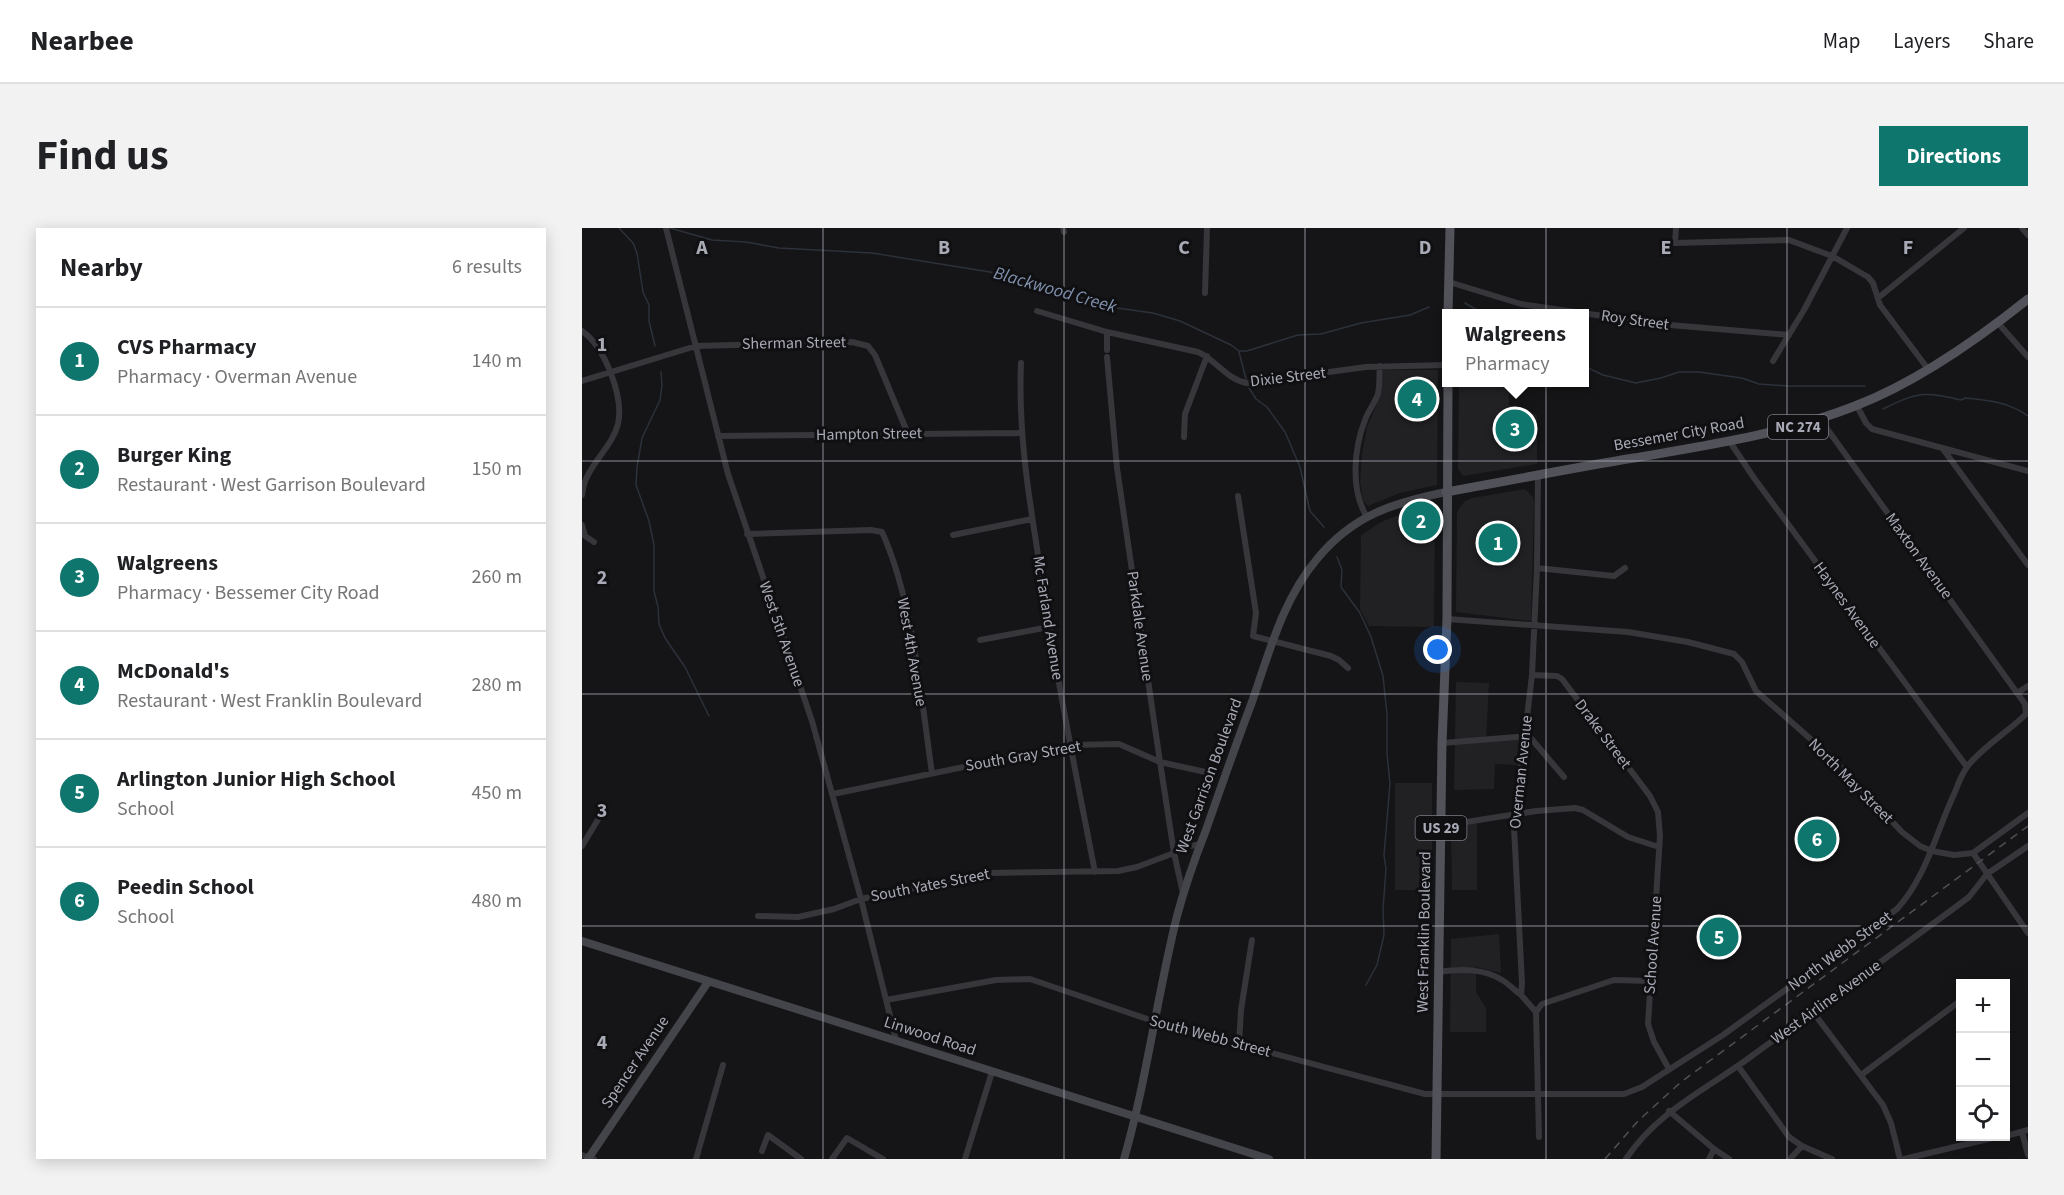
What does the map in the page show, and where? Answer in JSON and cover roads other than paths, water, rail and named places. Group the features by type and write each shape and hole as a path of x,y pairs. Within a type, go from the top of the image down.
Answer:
{"main road":[{"path":"1448,309 1450,228"},
{"name":"Bessemer City Road","path":"1446,492 1730,441 1799,426 1857,406 1928,369 1998,323 2028,299"},
{"name":"West Franklin Boulevard","path":"1436,1159 1442,743 1447,619 1448,387"},
{"name":"West Garrison Boulevard","path":"1125,1159 1136,1118 1172,937 1183,894 1292,594 1311,566 1338,538 1367,517 1392,505 1446,492"},
{"name":"Linwood Road","path":"582,941 1269,1159"},
{"name":"Spencer Avenue","path":"588,1158 708,982"}],"street":[{"name":"West 5th Avenue","path":"666,228 718,436 747,534 812,721 861,899 896,1040"},
{"path":"1205,293 1207,228"},
{"path":"1676,228 1675,243 1789,240 1832,256 1868,277 1874,283 1880,305 1928,369"},
{"path":"1773,362 1847,228"},
{"path":"1878,298 1964,228"},
{"path":"2022,228 2028,235"},
{"name":"Roy Street","path":"1449,282 1521,304 1555,309"},
{"name":"Dixie Street","path":"1037,311 1107,332 1198,352 1207,356 1229,376 1247,383 1380,366 1442,365"},
{"name":"Roy Street","path":"1589,314 1658,324 1789,335"},
{"path":"1998,323 2028,357"},
{"path":"582,331 599,348 610,371 619,411 618,425 586,478 582,495"},
{"name":"Parkdale Avenue","path":"1107,332 1117,468 1160,762 1183,894"},
{"name":"Sherman Street","path":"696,345 852,342 868,346 875,355 908,434"},
{"path":"582,381 696,345"},
{"path":"1185,437 1185,414 1207,356"},
{"name":"Mc Farland Avenue","path":"1021,363 1021,433 1032,519 1070,745 1095,872"},
{"path":"1367,517 1362,508 1356,483 1357,458 1361,430 1378,395 1380,366"},
{"path":"1857,406 1872,429 2028,471"},
{"name":"Maxton Avenue","path":"1820,419 2017,693"},
{"name":"Hampton Street","path":"718,436 1021,433"},
{"name":"Haynes Avenue","path":"1730,441 1754,478 1967,767"},
{"path":"1943,449 2028,565"},
{"name":"Overman Avenue","path":"1521,995 1515,814 1532,675 1537,568 1538,474"},
{"path":"1238,496 1256,613 1252,633 1256,638 1331,656 1348,668"},
{"path":"953,535 1032,519"},
{"path":"582,525 585,536 594,542"},
{"name":"West 4th Avenue","path":"747,534 871,530 882,532 890,549 908,618 932,773"},
{"path":"1537,568 1614,576 1625,568"},
{"path":"1447,619 1535,625"},
{"name":"North May Street","path":"1535,625 1648,635 1734,654 1742,662 1756,691 1830,756 1902,832 1920,846 1932,851 1954,855 1973,853"},
{"path":"980,640 1049,627"},
{"name":"Drake Street","path":"1532,675 1557,676 1562,679 1650,796 1659,815"},
{"path":"2017,693 2028,686"},
{"name":"North Webb Street","path":"1537,1094 1624,1094 1642,1087 1723,1035 1897,909 1914,887 1932,851 1950,802 1967,767 2026,714 2025,704 2017,693"},
{"path":"1442,743 1529,736 1564,777"},
{"name":"South Gray Street","path":"833,794 1070,745 1119,744 1160,762 1210,773"},
{"path":"1441,826 1515,814 1575,808 1592,815 1628,837 1659,847"},
{"path":"582,846 602,813"},
{"path":"2028,813 1973,853 2028,933"},
{"name":"School Avenue","path":"1659,815 1648,1024 1654,1042 1669,1069"},
{"name":"South Yates Street","path":"758,916 798,917 861,899 990,873 1126,870 1174,851 1201,844"},
{"name":"West Airline Avenue","path":"1626,1159 1643,1137 1669,1111 1738,1066 1953,909 1969,897 1987,874 2028,846"},
{"path":"1239,1044 1240,1010 1252,940"},
{"path":"1439,972 1482,971 1502,980 1521,995 1536,1012"},
{"name":"South Webb Street","path":"886,1000 996,980 1030,979 1156,1022 1421,1093 1537,1094"},
{"path":"1539,1137 1536,1012 1542,1004 1614,980 1651,981"},
{"path":"1862,1075 1956,1004"},
{"path":"1813,1012 1862,1075 1888,1114 1902,1159 1981,1141"},
{"path":"696,1159 723,1065"},
{"path":"1738,1066 1789,1137 1802,1146 1832,1159"},
{"path":"965,1159 992,1072"},
{"path":"1669,1111 1729,1159"},
{"path":"2010,1134 2025,1131 2028,1155"},
{"path":"762,1151 768,1135 801,1159"},
{"path":"832,1159 847,1138 883,1159"},
{"path":"1790,1159 1802,1146"},
{"path":"1708,1159 1714,1149"}],"waterway":[{"path":"619,228 633,243 637,253 643,292 649,305 649,321 655,346"},
{"name":"Blackwood Creek","path":"670,228 712,240 746,242 779,248 872,253 990,272 1058,289 1103,306 1153,313 1180,321 1239,351 1247,351 1298,335 1321,334 1361,323 1410,315 1429,307"},
{"name":"Blackwood Creek","path":"1465,303 1475,309"},
{"path":"1239,352 1246,379"},
{"name":"Blackwood Creek","path":"1589,368 1603,375 1636,383 1679,372 1699,372 1742,378 1759,384 1865,386"},
{"path":"661,372 660,400 642,438 636,485 649,521 654,545 654,591 659,624 665,638 685,667 709,716"},
{"path":"1249,388 1256,399 1267,407 1285,432 1300,467 1310,511 1324,527"},
{"name":"Blackwood Creek","path":"1883,409 1913,396 1929,394 1961,400 1965,398 1998,402 2028,416"},
{"path":"1337,557 1342,570 1341,587 1360,613 1371,637 1383,676 1387,715 1390,783 1384,855 1386,869 1384,935 1377,965 1366,985"}],"railway":[{"path":"1605,1159 1638,1121 1681,1082 2028,826"}],"place":[{"name":"McDonald's","path":"1417,399"},
{"name":"Walgreens","path":"1515,429"},
{"name":"Burger King","path":"1421,521"},
{"name":"CVS Pharmacy","path":"1498,543"},
{"name":"Peedin School","path":"1817,839"},
{"name":"Arlington Junior High School","path":"1719,937"}]}
